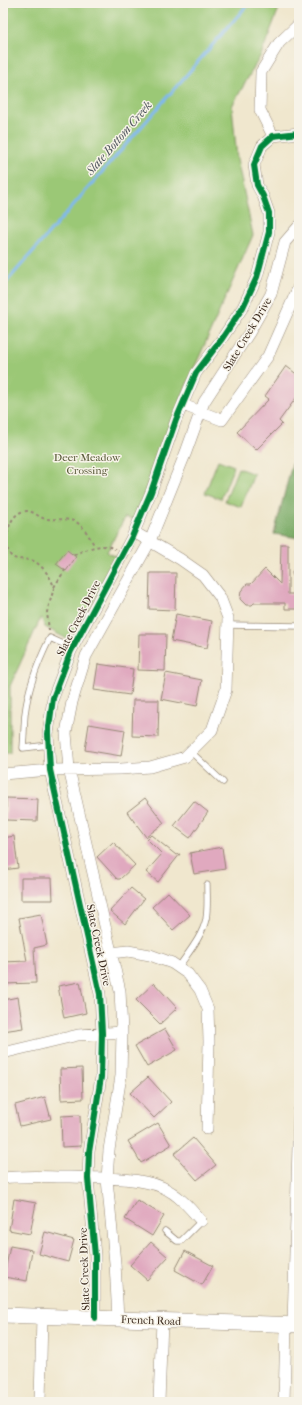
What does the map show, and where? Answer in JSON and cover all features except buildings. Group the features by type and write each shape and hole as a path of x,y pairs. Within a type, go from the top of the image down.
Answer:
{"main road":[{"name":"French Road","path":"3,1315 293,1325"}],"street":[{"path":"299,24 279,43 261,72 260,110 273,136 299,133"},
{"name":"Slate Creek Drive","path":"95,1318 95,1256 88,1178 89,1152 101,1077 102,1033 100,994 50,770 48,734 53,698 72,648 134,532 151,492 182,405 196,373 243,307 257,278 269,232 269,213 257,185 254,165 262,146 273,136"},
{"name":"Slate Creek Drive","path":"118,1319 115,1262 107,1179 109,1150 121,1076 122,1032 120,991 69,769 66,733 72,702 86,656 150,541 204,402 249,332 271,294 285,242 299,226"},
{"path":"182,405 222,420 268,356 299,286"},
{"path":"3,774 69,769 121,769 150,767 185,757 212,730 226,690 228,618 220,597 203,575 180,559 134,532"},
{"path":"93,959 111,952 128,951 150,955 172,963 188,974 200,990 208,1009 209,1041 207,1129"},
{"path":"3,1052 72,1036 122,1032"},
{"path":"284,1402 293,1325 299,1111"},
{"path":"3,1178 18,1176 143,1181 164,1188 188,1207 201,1221"},
{"path":"40,1402 42,1316"},
{"path":"159,1402 162,1320"}],"lane":[{"path":"227,625 299,626"},
{"path":"49,745 23,748 25,714 31,683 50,638 72,648"},
{"path":"190,751 223,782"},
{"path":"178,968 192,947 204,924 207,910 207,885"},
{"path":"165,1231 176,1241 181,1241 201,1221"}],"path":[{"path":"54,588 46,572 36,563 31,560 16,559 8,552 8,531 10,524 17,514 27,511 41,518 72,520 79,523 85,529 95,546"},
{"path":"74,555 95,546 110,546 123,553"},
{"path":"50,638 47,612 56,582 65,570"}],"green space":[{"name":"Deer Meadow Crossing","path":"3,3 281,3 261,55 232,106 237,159 253,235 185,389 135,520 125,517 107,552 117,557 87,613 67,639 45,627 41,617 10,686 10,753 3,753"},
{"path":"299,437 299,538 274,534"},
{"path":"218,460 234,466 221,499 205,493"},
{"path":"238,468 254,474 241,507 225,501"}],"waterway":[{"name":"Slate Bottom Creek","path":"3,286 249,3"}],"cycle path":[{"path":"95,1318 95,1256 88,1178 89,1152 101,1077 102,1033 100,994 50,770 48,734 53,698 71,651 132,537 151,492 176,420 196,373 221,340 243,307 257,277 269,232 269,213 257,185 254,165 262,146 273,136 299,133"}]}
